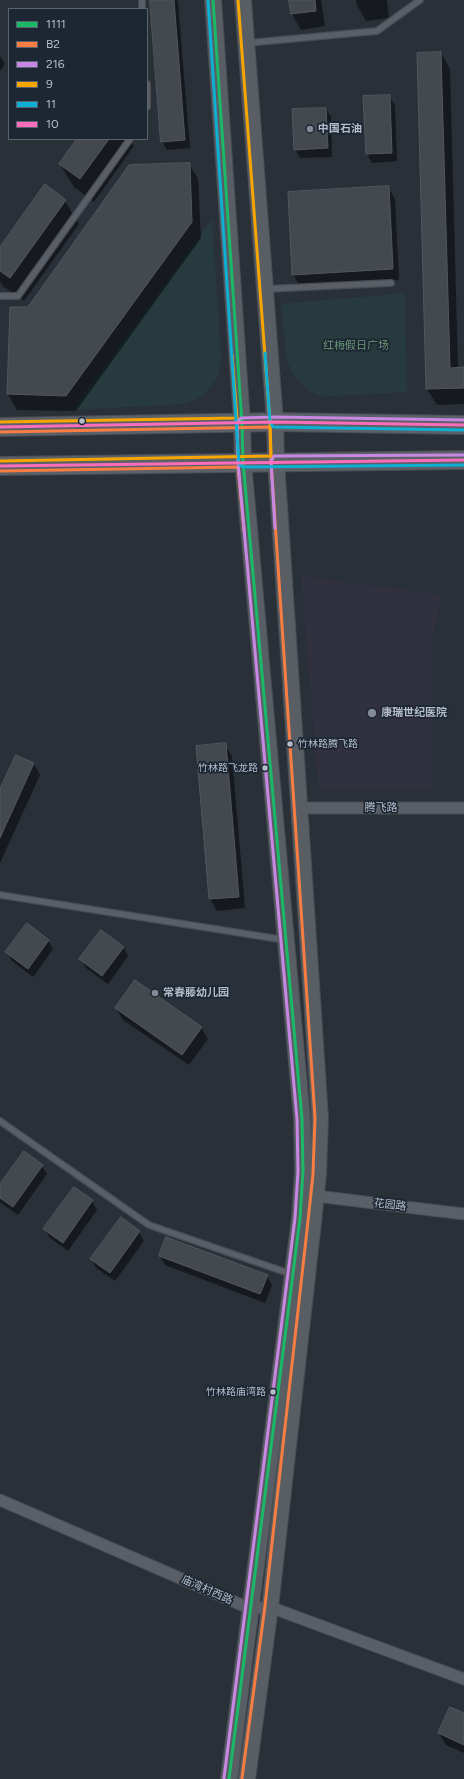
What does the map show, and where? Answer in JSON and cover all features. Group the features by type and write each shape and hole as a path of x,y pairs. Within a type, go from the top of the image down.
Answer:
{"main road":[{"path":"214,0 242,423 243,462 302,1119 303,1171 300,1218 229,1779"},
{"path":"243,0 275,422 276,462 298,808 320,1118 316,1196 270,1607 248,1779"},
{"path":"0,427 275,422 464,425"},
{"path":"0,466 464,460"}],"street":[{"name":"腾飞路","path":"298,808 464,808"},
{"name":"花园路","path":"316,1196 464,1214"},
{"name":"庙湾村西路","path":"0,1500 251,1609 270,1607 464,1679"}],"lane":[{"path":"246,43 377,31 420,0"},
{"path":"0,296 18,296 129,140"},
{"path":"265,289 391,283"},
{"path":"0,895 285,940"},
{"path":"0,1121 149,1225 293,1275"}],"shaded area":[{"name":"康瑞世纪医院","path":"301,576 442,595 433,635 432,790 319,790"}],"green space":[{"path":"212,219 221,358 217,379 203,396 185,404 72,410"},
{"name":"红梅假日广场","path":"405,293 407,392 331,396 316,395 303,386 294,375 287,362 281,304"}],"building":[{"path":"150,0 174,0 185,140 161,142"},
{"path":"289,0 315,0 316,11 291,14"},
{"path":"441,52 450,368 464,367 464,388 426,389 417,53"},
{"path":"390,95 392,153 366,154 363,96"},
{"name":"中国石油","path":"326,108 328,148 294,150 292,109"},
{"path":"76,140 108,140 80,179 59,164"},
{"path":"190,163 192,222 66,396 7,394 10,307 28,307 129,165"},
{"path":"45,184 66,200 10,278 0,271 0,247"},
{"path":"389,186 393,269 292,275 288,192"},
{"path":"226,743 239,897 209,899 196,746"},
{"path":"16,755 34,763 0,838 0,789"},
{"path":"27,923 49,940 28,969 5,952"},
{"path":"101,930 124,947 102,976 79,959"},
{"path":"135,980 202,1027 182,1055 115,1008"},
{"path":"24,1151 43,1165 13,1207 0,1198 0,1184"},
{"path":"74,1187 93,1200 63,1243 43,1229"},
{"path":"121,1217 140,1231 110,1273 90,1259"},
{"path":"166,1237 268,1275 260,1294 159,1256"},
{"path":"450,1707 464,1713 464,1745 438,1733"}],"transit line":[{"name":"11","path":"208,0 239,464 243,467 464,465"},
{"name":"1111","path":"213,0 242,423 243,462 302,1119 303,1171 300,1218 229,1779"},
{"name":"9","path":"0,461 271,456 270,422 238,0"},
{"name":"11","path":"265,353 270,422 273,427 464,430"},
{"name":"9","path":"0,422 237,418 232,355"},
{"name":"216","path":"224,1778 295,1218 298,1171 297,1119 238,462 237,422 241,418 275,417 464,420"},
{"name":"10","path":"0,427 275,422 464,425"},
{"name":"B2","path":"0,432 270,427 271,461 315,1118 313,1174 308,1221 265,1606 242,1778"},
{"name":"216","path":"275,528 271,461 274,456 464,455"},
{"name":"10","path":"0,466 464,460"},
{"name":"B2","path":"0,471 238,467 244,530"}],"place":[{"name":"中国石油","path":"310,129"},
{"name":"康瑞世纪医院","path":"372,713"},
{"name":"竹林路腾飞路","path":"290,744"},
{"name":"竹林路飞龙路","path":"265,768"},
{"name":"常春藤幼儿园","path":"155,993"},
{"name":"竹林路庙湾路","path":"273,1392"}]}
